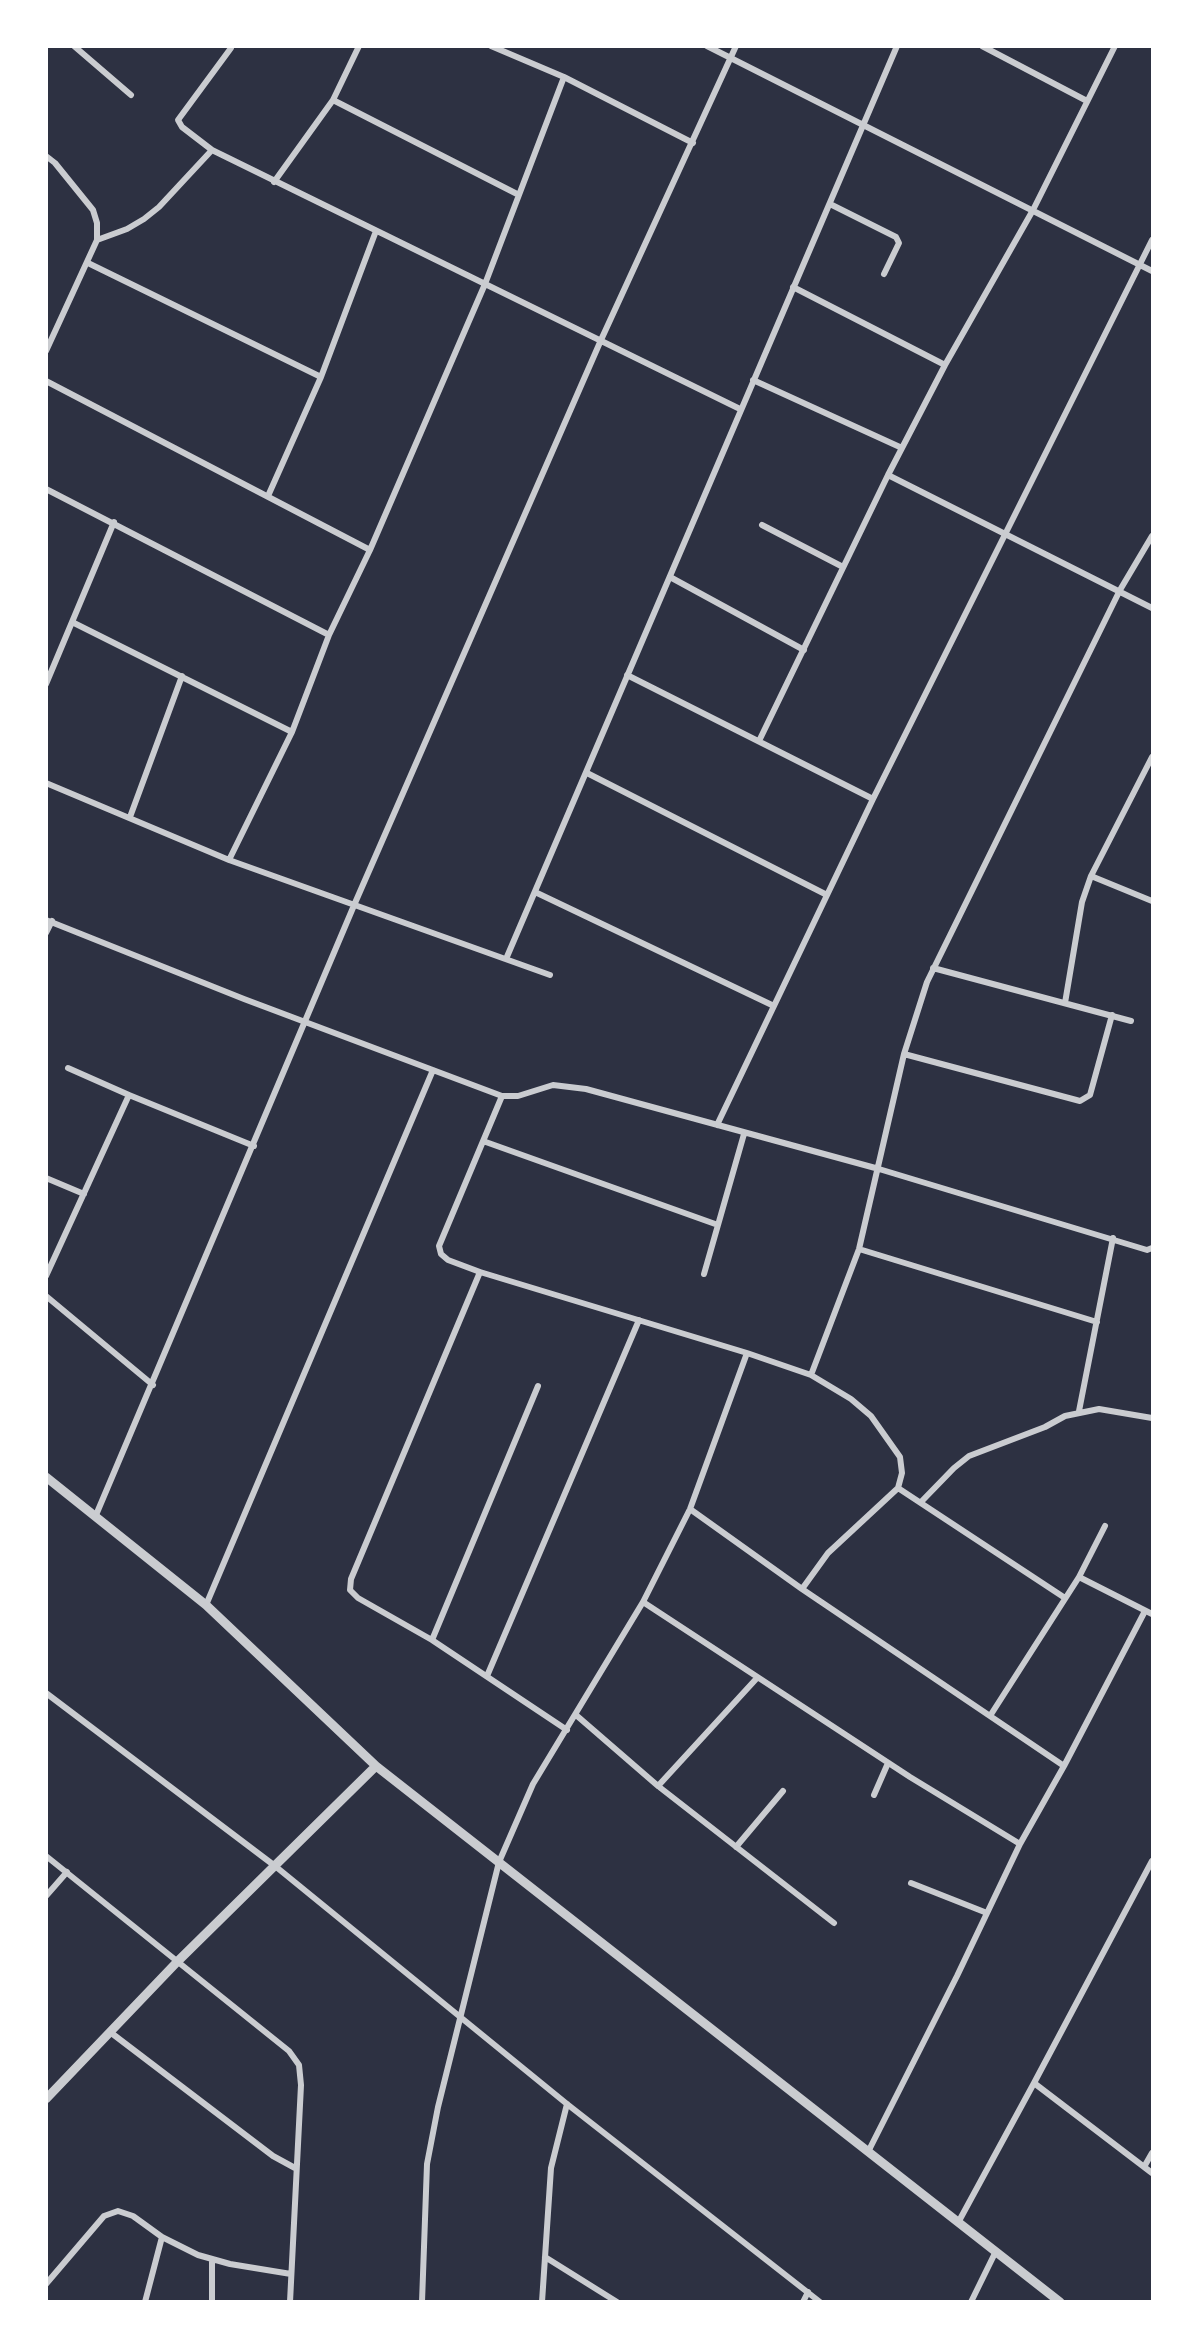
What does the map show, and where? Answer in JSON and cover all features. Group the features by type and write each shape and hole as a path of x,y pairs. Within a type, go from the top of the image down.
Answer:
{"street":[{"path":"74,46 131,96"},
{"path":"84,54 87,46"},
{"path":"274,182 333,100 359,46"},
{"path":"491,46 564,77 693,143"},
{"path":"707,46 1152,271"},
{"path":"96,1515 153,1385 355,903 601,340 736,46"},
{"path":"506,959 897,46"},
{"path":"982,46 1088,101"},
{"path":"759,741 888,475 945,365 1033,210 1115,46"},
{"path":"231,48 178,120 182,127 212,150 740,409"},
{"path":"229,860 292,732 329,635 370,550 485,284 564,77"},
{"path":"333,100 519,195"},
{"path":"98,240 127,230 144,219 159,207 212,150"},
{"path":"46,156 55,163 93,210 98,223 98,240 46,351"},
{"path":"830,204 897,237 899,243 884,274"},
{"path":"268,496 321,377 376,231"},
{"path":"717,1125 1003,534 1152,240"},
{"path":"88,263 321,377"},
{"path":"793,287 945,365"},
{"path":"753,380 902,448"},
{"path":"46,381 370,550"},
{"path":"888,475 1152,608"},
{"path":"46,489 114,522 329,635"},
{"path":"46,684 114,522"},
{"path":"762,525 843,567"},
{"path":"811,1375 859,1249 904,1054 914,1017 933,969 1120,590 1152,536"},
{"path":"670,577 804,650"},
{"path":"72,622 292,732"},
{"path":"627,675 873,799"},
{"path":"130,817 182,676"},
{"path":"1065,1003 1077,922 1091,876 1152,757"},
{"path":"587,773 827,895"},
{"path":"46,783 229,860 355,903 550,975"},
{"path":"1091,876 1152,901"},
{"path":"535,892 774,1006"},
{"path":"46,933 49,920 304,1022 502,1096 518,1096 553,1085 568,1086 879,1169 1147,1250 1152,1248"},
{"path":"933,969 1131,1021"},
{"path":"904,1054 1080,1101 1090,1095 1112,1016"},
{"path":"68,1068 254,1146"},
{"path":"206,1605 433,1070"},
{"path":"46,1276 129,1095"},
{"path":"502,1096 439,1246 441,1254 448,1260 480,1272 747,1353 811,1375 851,1399 882,1430 900,1457 902,1473 898,1488 828,1553 802,1589"},
{"path":"704,1274 744,1134"},
{"path":"483,1141 718,1225"},
{"path":"46,1178 84,1194"},
{"path":"1080,1411 1113,1238"},
{"path":"859,1249 1096,1322"},
{"path":"480,1272 351,1579 350,1590 358,1598 432,1640 567,1730"},
{"path":"46,1296 153,1385"},
{"path":"487,1676 639,1320"},
{"path":"422,2301 427,2164 438,2107 499,1862 533,1784 643,1602 690,1509 747,1353"},
{"path":"432,1640 538,1386"},
{"path":"921,1502 969,1456 1080,1411 1099,1409 1152,1418"},
{"path":"46,1477 206,1605 376,1766 1060,2301"},
{"path":"898,1488 1065,1598"},
{"path":"690,1509 802,1589 1064,1766"},
{"path":"990,1716 1080,1577 1104,1526"},
{"path":"1080,1577 1152,1614"},
{"path":"643,1602 888,1763 1020,1844"},
{"path":"869,2150 1020,1844 1064,1766 1145,1611"},
{"path":"658,1786 757,1678"},
{"path":"46,1693 275,1866 567,2104 820,2301"},
{"path":"576,1715 658,1786 834,1923"},
{"path":"874,1795 888,1763"},
{"path":"46,2099 177,1962 376,1766"},
{"path":"736,1847 783,1791"},
{"path":"46,1856 289,2050 299,2065 301,2085 290,2301"},
{"path":"959,2221 1152,1861"},
{"path":"46,1896 68,1872"},
{"path":"910,1883 987,1913"},
{"path":"110,2032 273,2156 295,2168"},
{"path":"1034,2084 1152,2173"},
{"path":"542,2301 551,2168 567,2104"},
{"path":"1144,2167 1152,2153"},
{"path":"46,2284 104,2216 118,2211 133,2216 162,2237 212,2260 291,2274"},
{"path":"145,2301 162,2237"},
{"path":"970,2301 996,2250"},
{"path":"545,2257 617,2301"},
{"path":"212,2260 212,2301"},
{"path":"803,2301 808,2292"}]}
